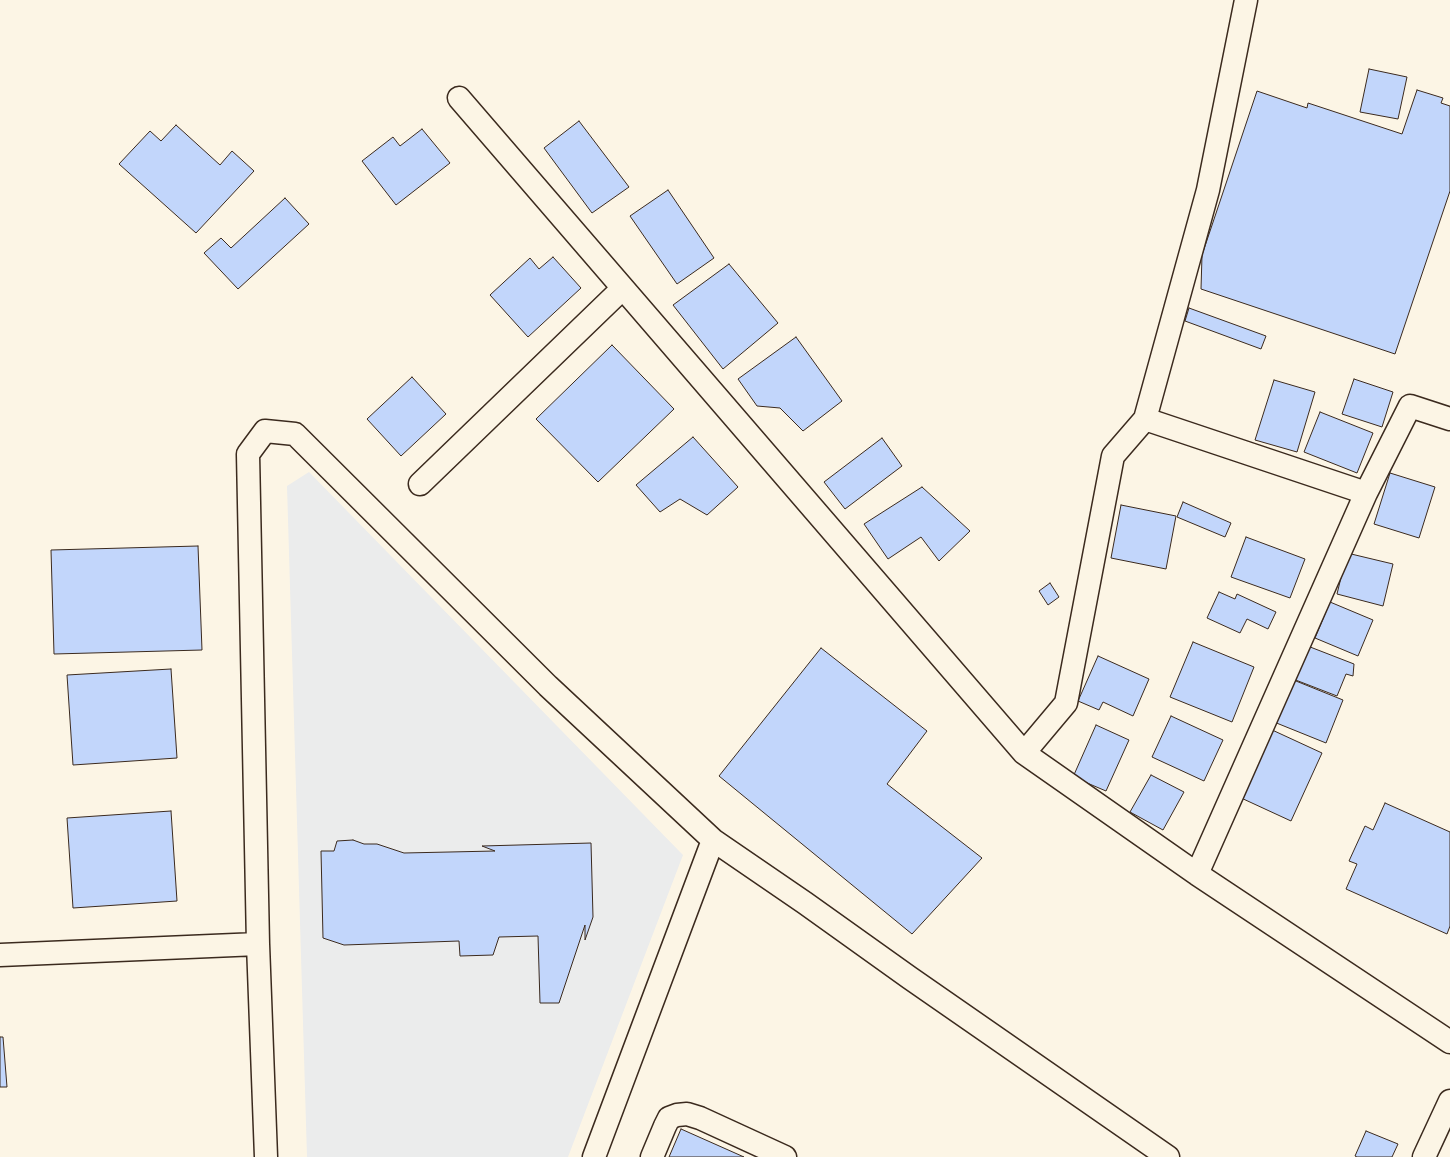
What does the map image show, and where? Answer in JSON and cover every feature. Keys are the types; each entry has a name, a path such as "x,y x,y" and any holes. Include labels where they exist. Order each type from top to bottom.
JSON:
{"street":[{"path":"1024,753 1066,703 1113,456 1145,419 1208,190 1246,0"},
{"path":"459,98 1024,753 1198,874 1450,1042"},
{"path":"420,484 622,288"},
{"path":"1198,874 1366,493 1410,406 1450,419"},
{"path":"1145,419 1366,493"},
{"path":"266,1157 258,944 248,454 265,431 295,434 548,686 712,840 805,903 916,983 1168,1157"},
{"path":"594,1157 712,840"},
{"path":"0,955 258,944"},
{"path":"1424,1157 1450,1101"},
{"path":"652,1157 670,1118 677,1115 687,1114 700,1118 785,1157"}],"shaded area":[{"path":"309,472 683,855 568,1157 307,1157 287,486"}],"building":[{"path":"1369,69 1407,77 1398,119 1360,112"},
{"path":"1417,90 1443,98 1441,103 1450,106 1450,191 1395,354 1201,289 1202,255 1257,91 1307,108 1308,103 1402,134"},
{"path":"579,121 629,187 592,213 544,148"},
{"path":"176,125 220,165 232,151 254,171 196,233 119,164 150,131 161,141"},
{"path":"422,129 450,163 396,205 362,161 393,137 400,146"},
{"path":"668,190 714,258 677,284 630,216"},
{"path":"285,198 309,224 238,289 204,253 221,238 231,248"},
{"path":"553,257 581,288 528,337 490,295 530,258 539,269"},
{"path":"729,264 778,323 723,369 673,305"},
{"path":"1189,308 1266,336 1261,349 1185,321"},
{"path":"796,337 842,401 803,431 780,408 757,406 738,379"},
{"path":"612,345 674,409 598,482 536,419"},
{"path":"412,377 446,414 401,456 367,419"},
{"path":"1354,379 1393,392 1382,427 1342,414"},
{"path":"1274,380 1315,392 1297,452 1255,440"},
{"path":"1320,412 1373,433 1357,473 1304,452"},
{"path":"693,437 738,487 707,515 680,499 660,512 636,485"},
{"path":"882,438 902,466 845,509 824,482"},
{"path":"1390,473 1435,487 1419,538 1374,524"},
{"path":"922,487 970,531 939,561 921,537 888,559 864,524"},
{"path":"1183,502 1231,523 1225,537 1177,517"},
{"path":"1121,505 1176,516 1166,569 1111,558"},
{"path":"1246,537 1305,559 1290,598 1231,577"},
{"path":"198,546 202,650 54,654 51,550"},
{"path":"1347,553 1393,564 1383,606 1337,594"},
{"path":"1050,583 1059,597 1048,605 1039,591"},
{"path":"1219,592 1235,599 1237,594 1276,612 1268,629 1247,619 1240,633 1207,618"},
{"path":"1330,602 1373,620 1358,656 1315,638"},
{"path":"1193,642 1254,667 1232,722 1170,697"},
{"path":"1305,645 1354,664 1353,676 1346,674 1337,696 1293,679"},
{"path":"821,648 927,731 887,784 982,858 912,934 719,776"},
{"path":"1098,656 1149,679 1133,716 1103,702 1099,710 1078,701"},
{"path":"171,669 177,758 73,765 67,675"},
{"path":"1291,679 1343,700 1326,743 1274,722"},
{"path":"1171,716 1223,740 1204,781 1152,757"},
{"path":"1096,725 1129,740 1106,791 1073,777"},
{"path":"1270,729 1322,753 1291,821 1239,797"},
{"path":"1151,775 1184,792 1163,830 1130,812"},
{"path":"1385,803 1450,832 1450,926 1447,934 1346,889 1357,864 1349,861 1365,826 1373,830"},
{"path":"171,811 177,901 73,908 67,818"},
{"path":"353,840 364,844 377,844 404,853 495,851 482,846 591,843 593,917 585,940 585,925 559,1003 540,1003 538,936 499,937 493,955 460,956 459,941 344,945 323,938 321,851 334,851 337,841"},
{"path":"0,1037 3,1037 7,1087 0,1087"},
{"path":"681,1129 744,1157 669,1157"},
{"path":"1366,1131 1398,1144 1392,1157 1355,1156"}]}
